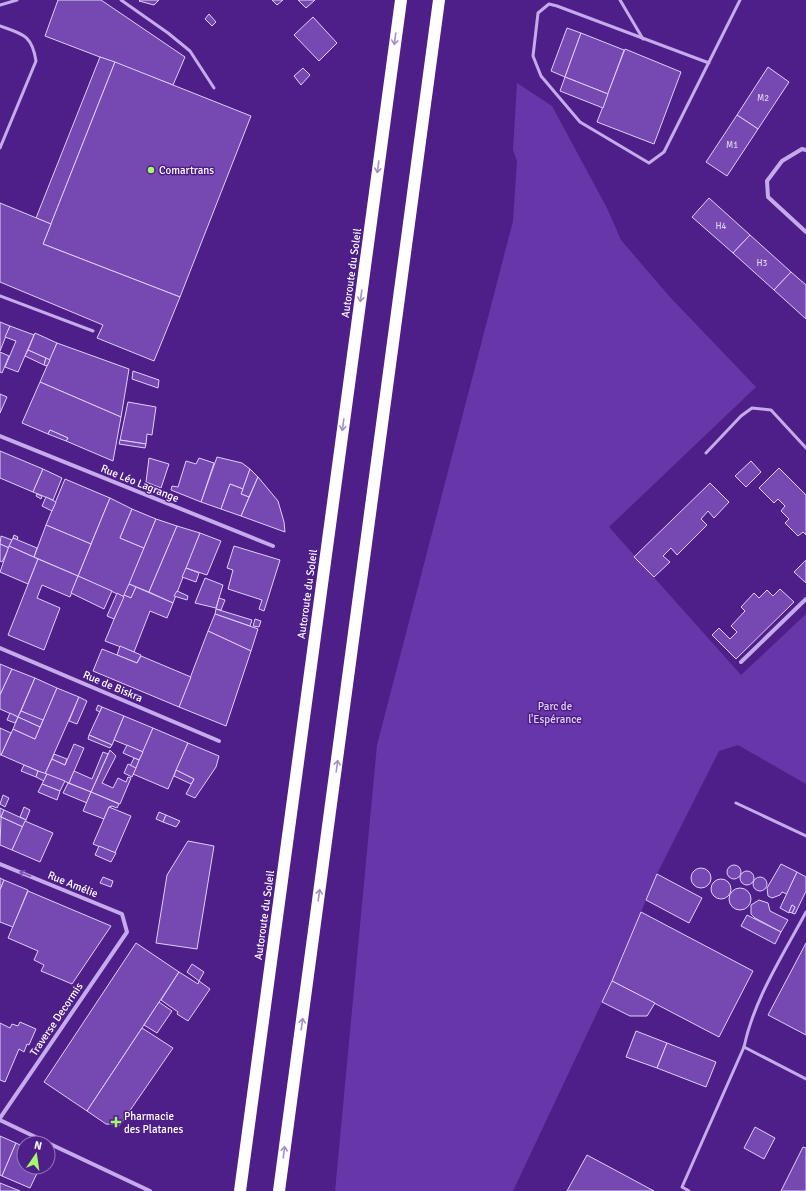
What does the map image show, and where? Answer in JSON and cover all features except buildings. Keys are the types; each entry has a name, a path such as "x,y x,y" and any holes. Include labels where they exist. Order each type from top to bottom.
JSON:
{"highway":[{"name":"Autoroute du Soleil","path":"240,1191 400,0"},
{"path":"279,1191 439,0"}],"street":[{"path":"806,150 802,149 782,161 766,181 768,197 806,232"},
{"name":"Rue Léo Lagrange","path":"0,436 273,546"},
{"path":"741,662 806,599"},
{"name":"Rue de Biskra","path":"0,648 219,741"},
{"name":"Rue Amélie","path":"0,864 122,914 127,932"},
{"name":"Traverse Decormis","path":"0,1119 127,932"},
{"path":"0,1119 32,1135"},
{"path":"56,1147 150,1191"}],"lane":[{"path":"0,5 17,0"},
{"path":"121,0 168,33 190,51 214,88"},
{"path":"620,0 643,39"},
{"path":"709,63 549,4 538,13 533,56 541,76 580,122 649,163 664,152 709,63 740,0"},
{"path":"0,26 20,33 33,46 36,61 0,148"},
{"path":"0,296 93,331"},
{"path":"706,453 741,416 752,408 772,410 806,448"},
{"path":"736,803 806,836"},
{"path":"688,1191 682,1187 744,1047 751,1021 776,968 806,912"},
{"path":"744,1047 806,1079"}],"green space":[{"name":"Parc de l'Espérance","path":"517,83 552,106 607,208 621,240 669,296 756,387 609,527 741,675 806,614 806,784 738,745 719,751 657,874 612,981 513,1191 335,1191 377,745 513,221 517,161 513,150"}],"place":[{"name":"Comartrans","path":"151,170"},
{"name":"Pharmacie des Platanes","path":"116,1122"}]}
